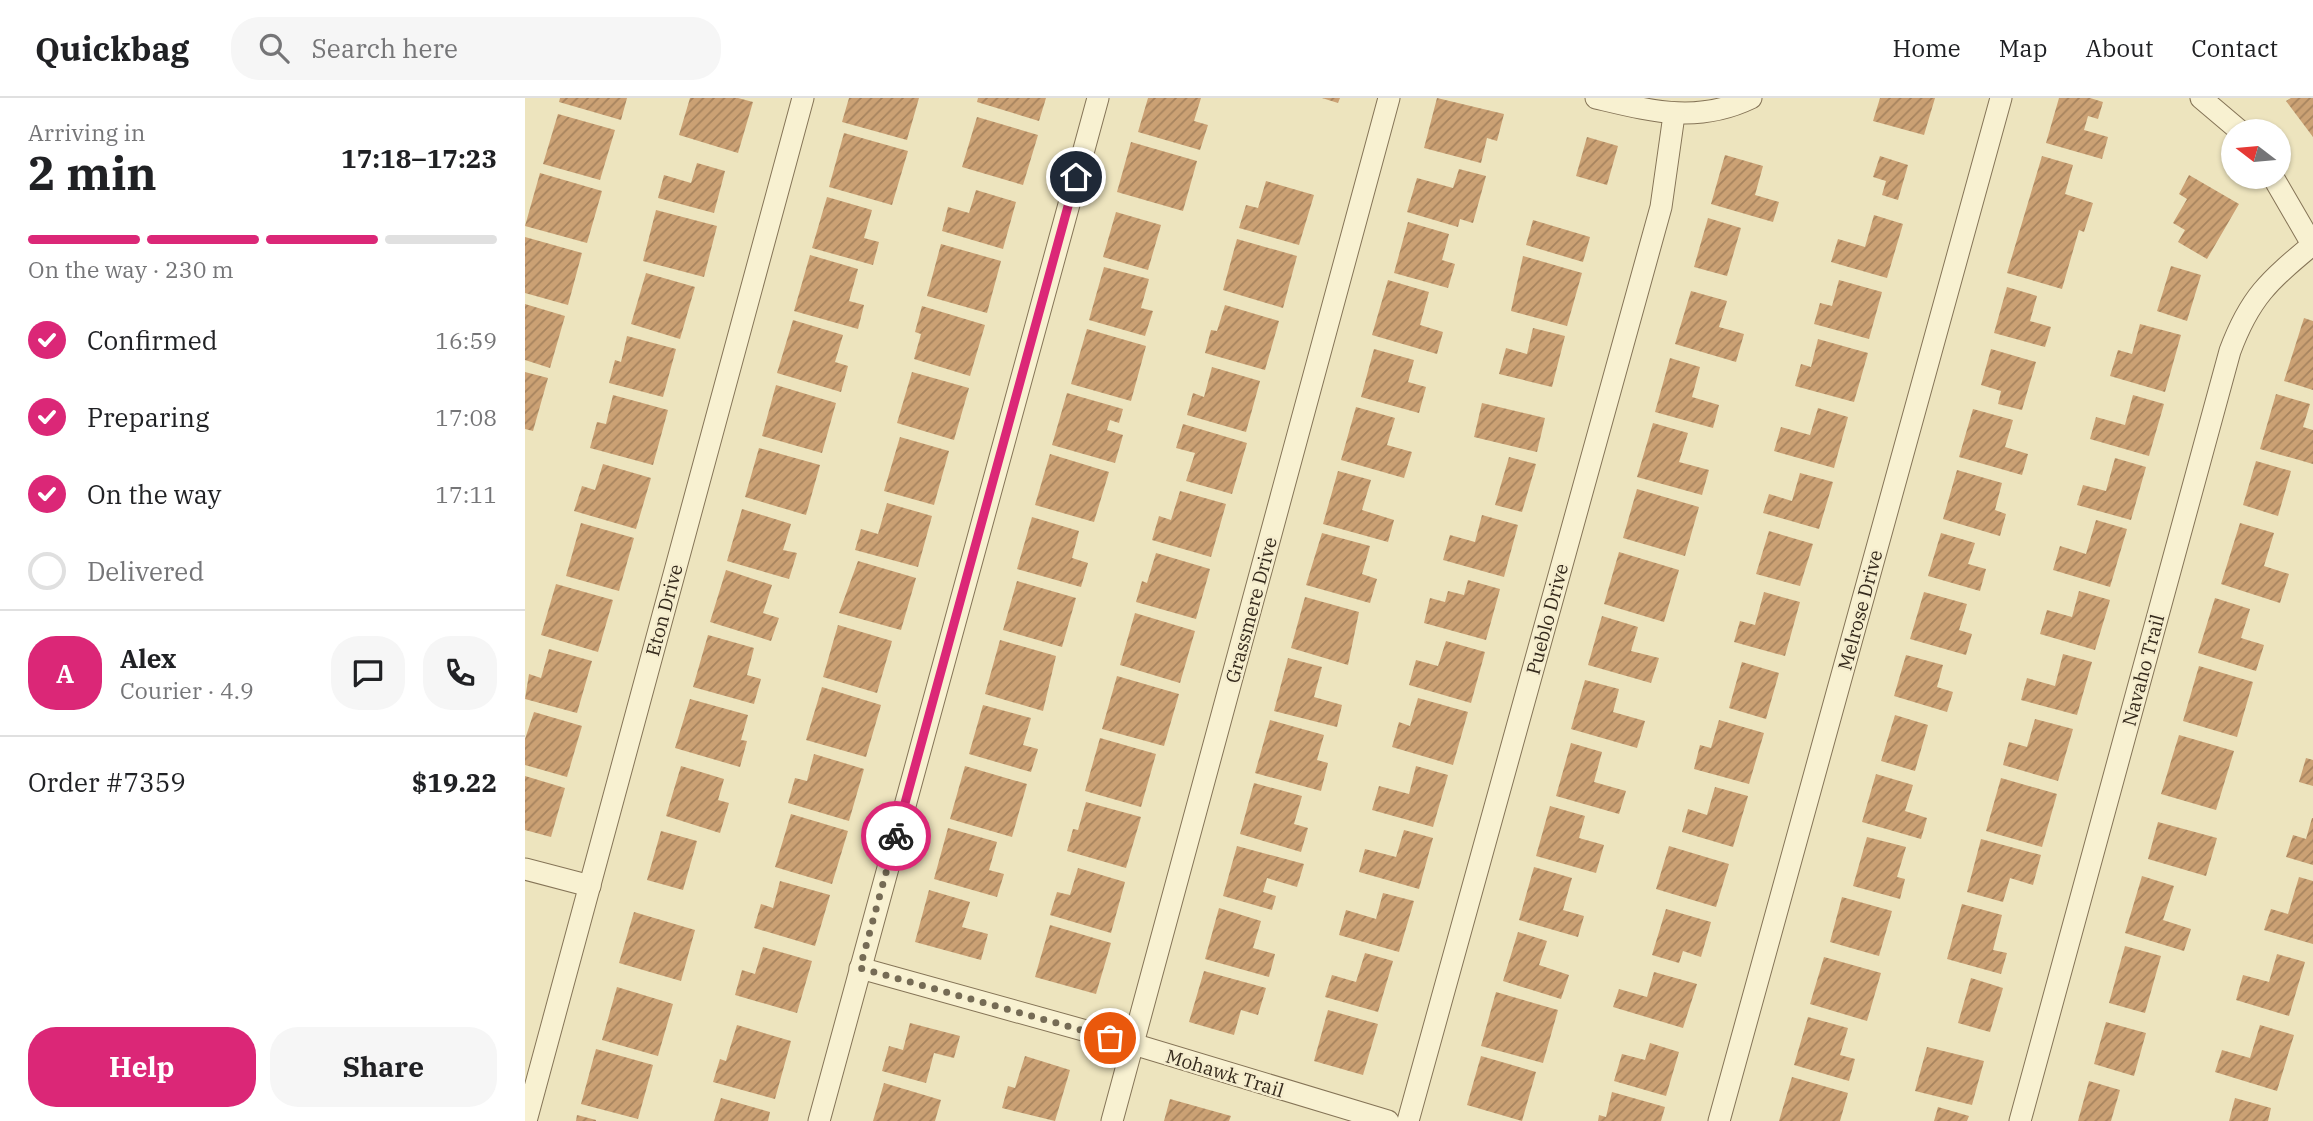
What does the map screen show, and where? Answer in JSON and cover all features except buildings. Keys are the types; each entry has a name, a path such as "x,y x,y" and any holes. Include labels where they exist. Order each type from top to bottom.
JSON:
{"street":[{"name":"Eton Drive","path":"526,1121 803,98"},
{"path":"819,1121 1098,98"},
{"name":"Grassmere Drive","path":"1112,1121 1389,98"},
{"path":"1596,98 1674,115 1705,113 1751,98"},
{"name":"Melrose Drive","path":"1719,1121 2001,98"},
{"path":"2201,98 2226,119"},
{"name":"Pueblo Drive","path":"1408,1121 1661,207 1674,115"},
{"path":"2280,189 2312,245"},
{"name":"Navaho Trail","path":"2020,1121 2230,351 2243,317 2265,284 2312,245"},
{"path":"525,869 590,886"},
{"name":"Mohawk Trail","path":"860,968 1133,1044 1388,1121"}],"way so far":[{"path":"896,836 860,968 1110,1038"}],"route":[{"path":"896,836 1076,177"}]}
